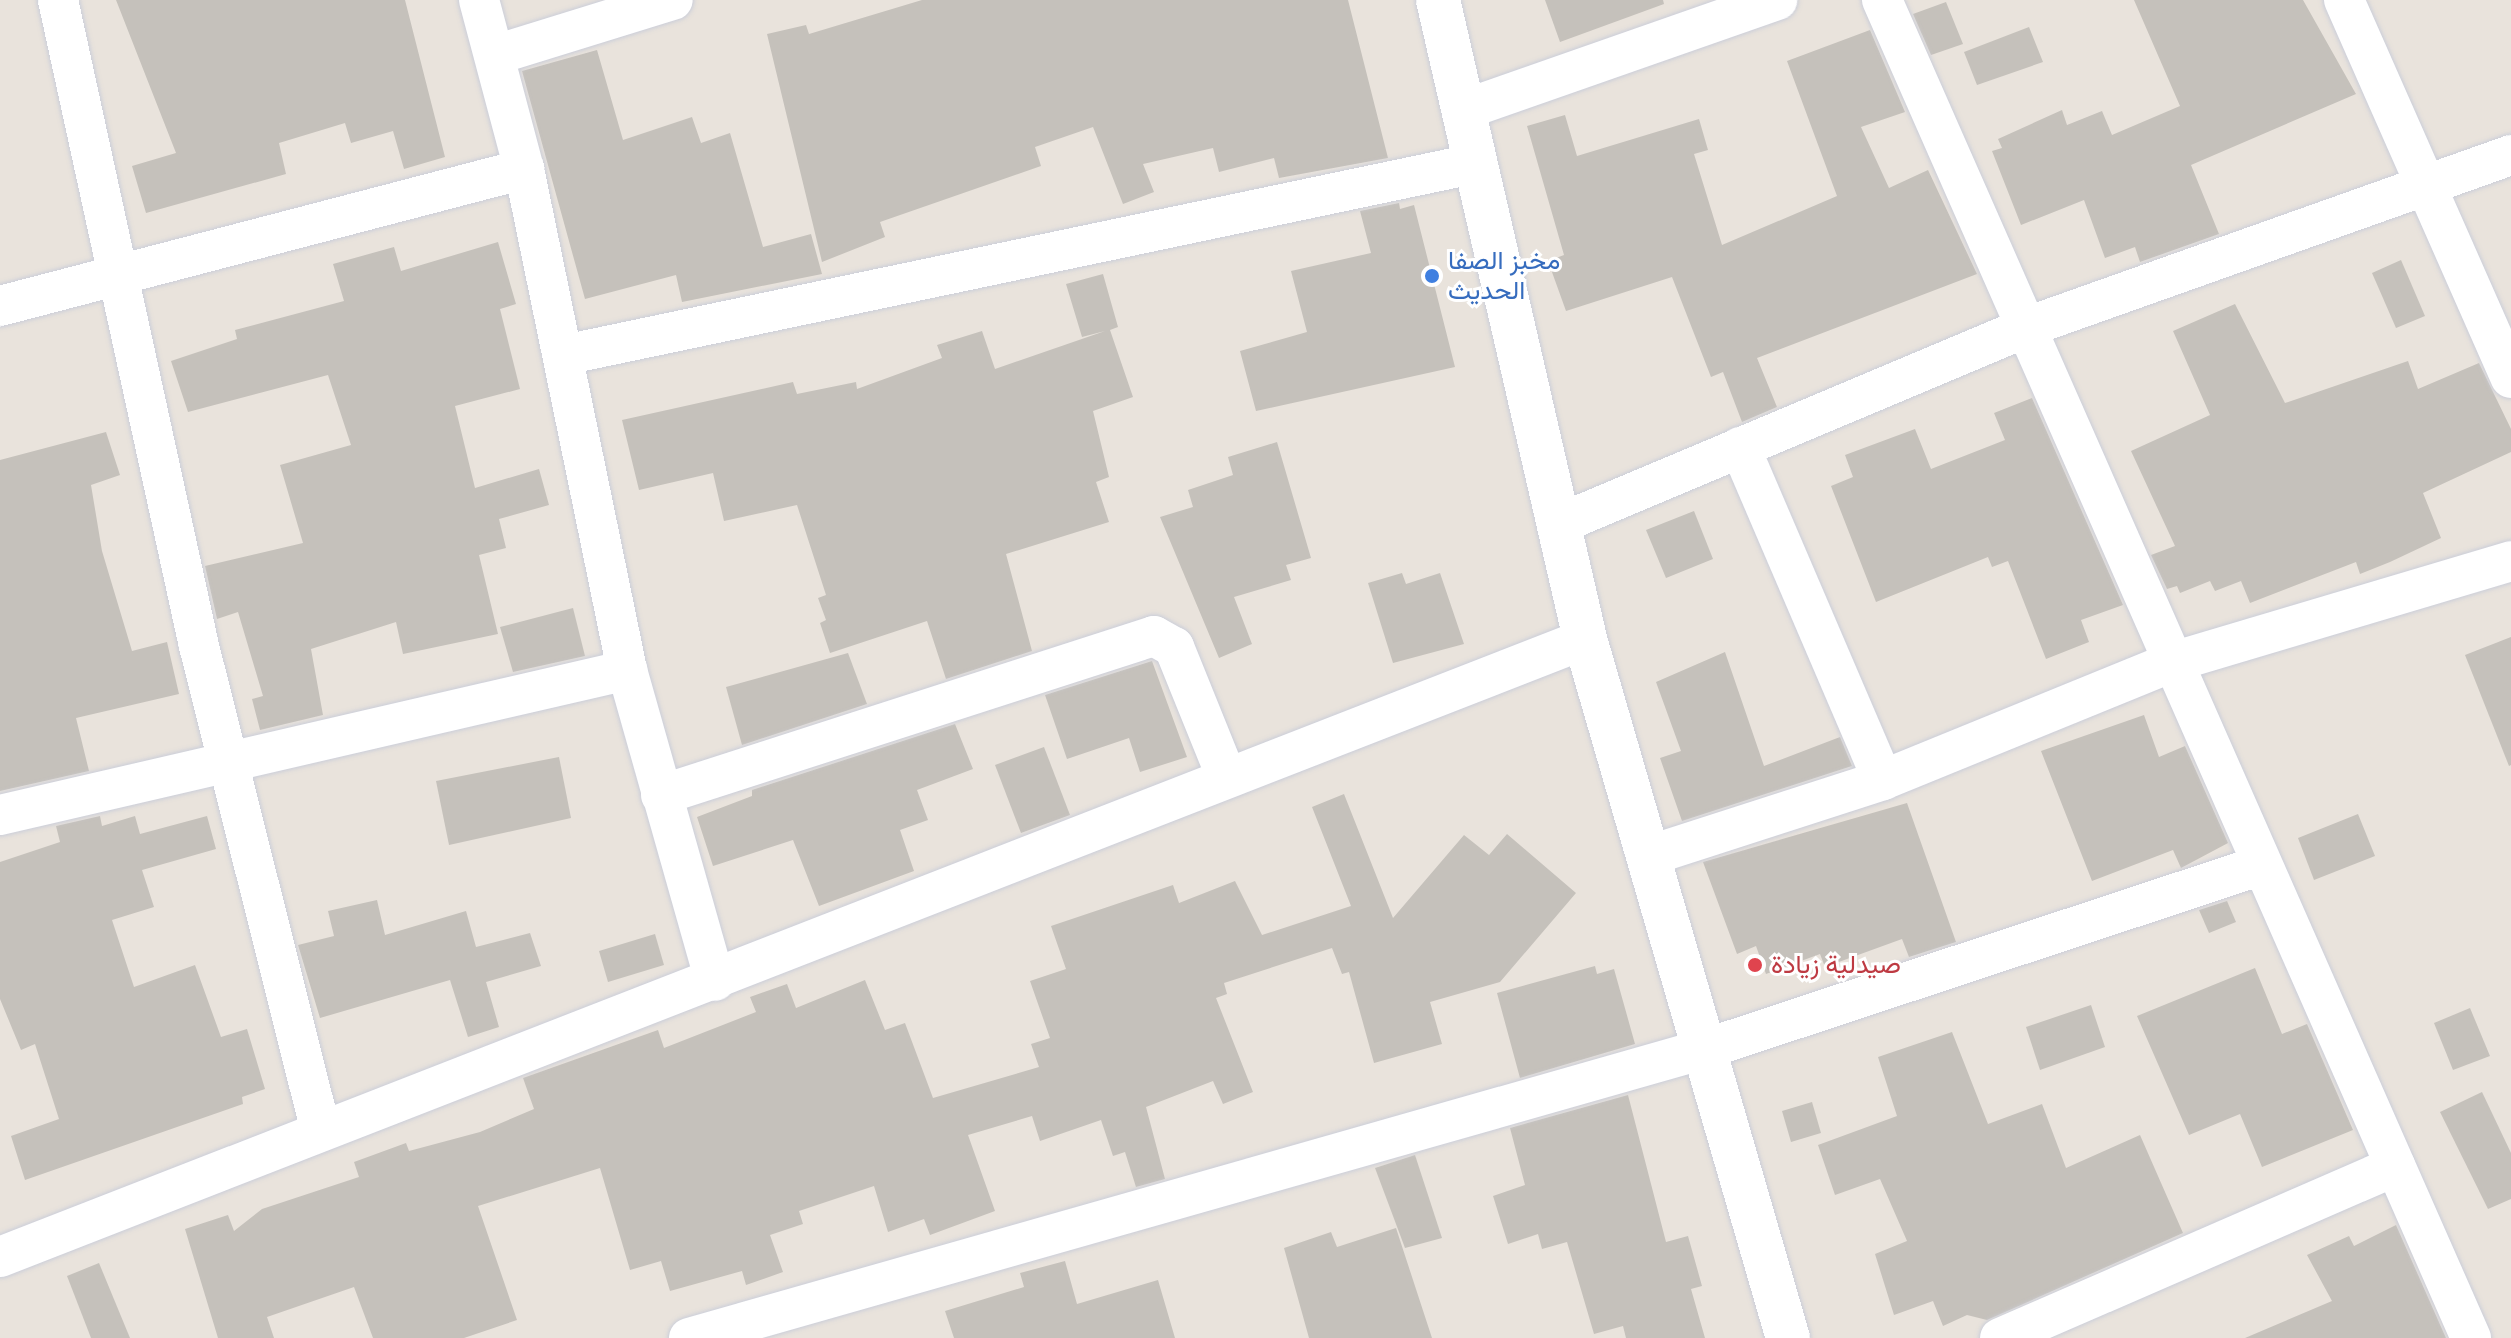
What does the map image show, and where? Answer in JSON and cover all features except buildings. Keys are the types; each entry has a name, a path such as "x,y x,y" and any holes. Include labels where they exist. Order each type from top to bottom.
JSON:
{"street":[{"path":"58,0 228,760 321,1130"},
{"path":"479,0 524,169 627,670 715,981"},
{"path":"495,55 673,0"},
{"path":"1438,0 1473,164 1585,639 1708,1048 1788,1338"},
{"path":"1463,110 1777,0"},
{"path":"1882,0 2027,327 2169,663 2471,1338"},
{"path":"2344,0 2423,191 2511,378"},
{"path":"1559,524 2027,327 2423,191 2511,155"},
{"path":"564,355 1473,164"},
{"path":"0,306 524,169"},
{"path":"1740,447 1883,780"},
{"path":"1648,856 1883,780 2169,663 2511,561"},
{"path":"661,795 1154,636 1174,647 1226,776"},
{"path":"0,1257 321,1130 715,981 1226,776 1585,639"},
{"path":"0,815 627,670"},
{"path":"689,1338 1708,1048 2259,866"},
{"path":"2000,1338 2395,1166"}],"place":[{"name":"مخبز الصفا الحديث","path":"1432,276"},
{"name":"صيدلية زيادة","path":"1755,965"}]}
